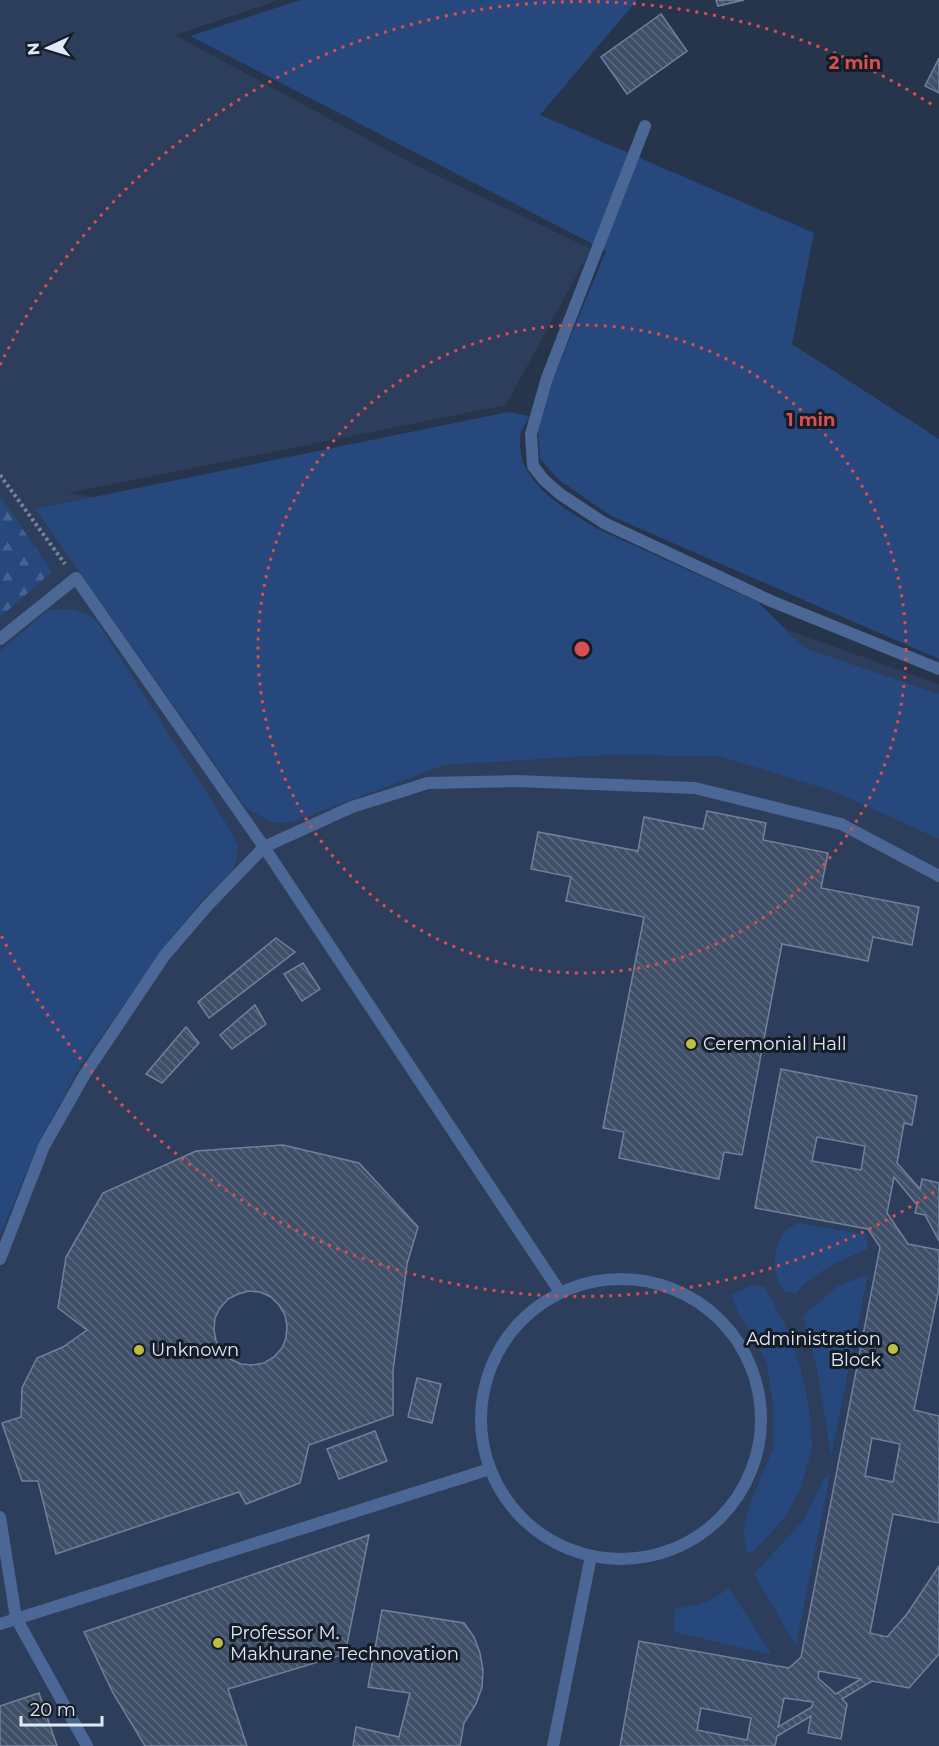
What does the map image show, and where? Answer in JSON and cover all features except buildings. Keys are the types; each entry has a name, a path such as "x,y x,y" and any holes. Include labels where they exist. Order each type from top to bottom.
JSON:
{"lane":[{"path":"645,126 547,378 531,434 533,466 560,494 604,523 771,601 939,669"},
{"path":"0,639 76,578 264,847 560,1292"},
{"path":"0,1259 44,1146 85,1074 165,955 208,905 264,847 352,807 428,783 516,781 695,788 841,824 939,876"},
{"path":"605,1279 651,1282 673,1288 712,1312 742,1348 752,1369 758,1391 759,1438 754,1461 740,1492 719,1519 691,1540 659,1554 637,1559 614,1559 569,1550 530,1526 513,1509 490,1469 483,1446 482,1412 487,1377 508,1336 540,1304 560,1292 605,1279"},
{"path":"0,1624 490,1469"},
{"path":"0,1517 16,1618 87,1746"},
{"path":"553,1746 591,1556"}],"path":[{"path":"0,475 76,578"}],"shaded area":[{"path":"0,0 280,0 175,35 413,164 591,249 506,405 68,493 653,582 939,684 939,1746 0,1746"}],"green space":[{"path":"300,0 637,0 540,115 814,233 792,344 939,439 939,659 611,516 559,480 540,459 538,431 553,379 606,251 190,36"},
{"path":"508,412 529,416 520,437 521,453 526,467 544,492 570,512 596,528 758,602 804,648 939,694 939,839 833,791 719,756 606,755 444,765 292,822 274,823 247,809 35,509"},
{"path":"0,496 52,572 0,617"},
{"path":"71,609 96,620 231,831 238,846 232,871 201,901 161,951 79,1068 38,1144 0,1235 0,651 48,610"},
{"path":"798,1223 867,1235 868,1249 820,1272 796,1293 786,1292 778,1279 775,1256 783,1234"},
{"path":"868,1275 831,1456 817,1368 803,1316 839,1285"},
{"path":"752,1285 765,1287 790,1335 809,1407 812,1448 800,1490 786,1516 754,1551 748,1554 743,1533 749,1506 774,1446 774,1412 767,1364 731,1295"},
{"path":"830,1474 796,1646 754,1574 803,1521 824,1478"},
{"path":"729,1588 772,1655 674,1632 675,1608 704,1602"}],"place":[{"name":"Ceremonial Hall","path":"691,1044"},
{"name":"Administration Block","path":"893,1349"},
{"name":"Unknown","path":"139,1350"},
{"name":"Professor M. Makhurane Technovation","path":"218,1643"}]}
